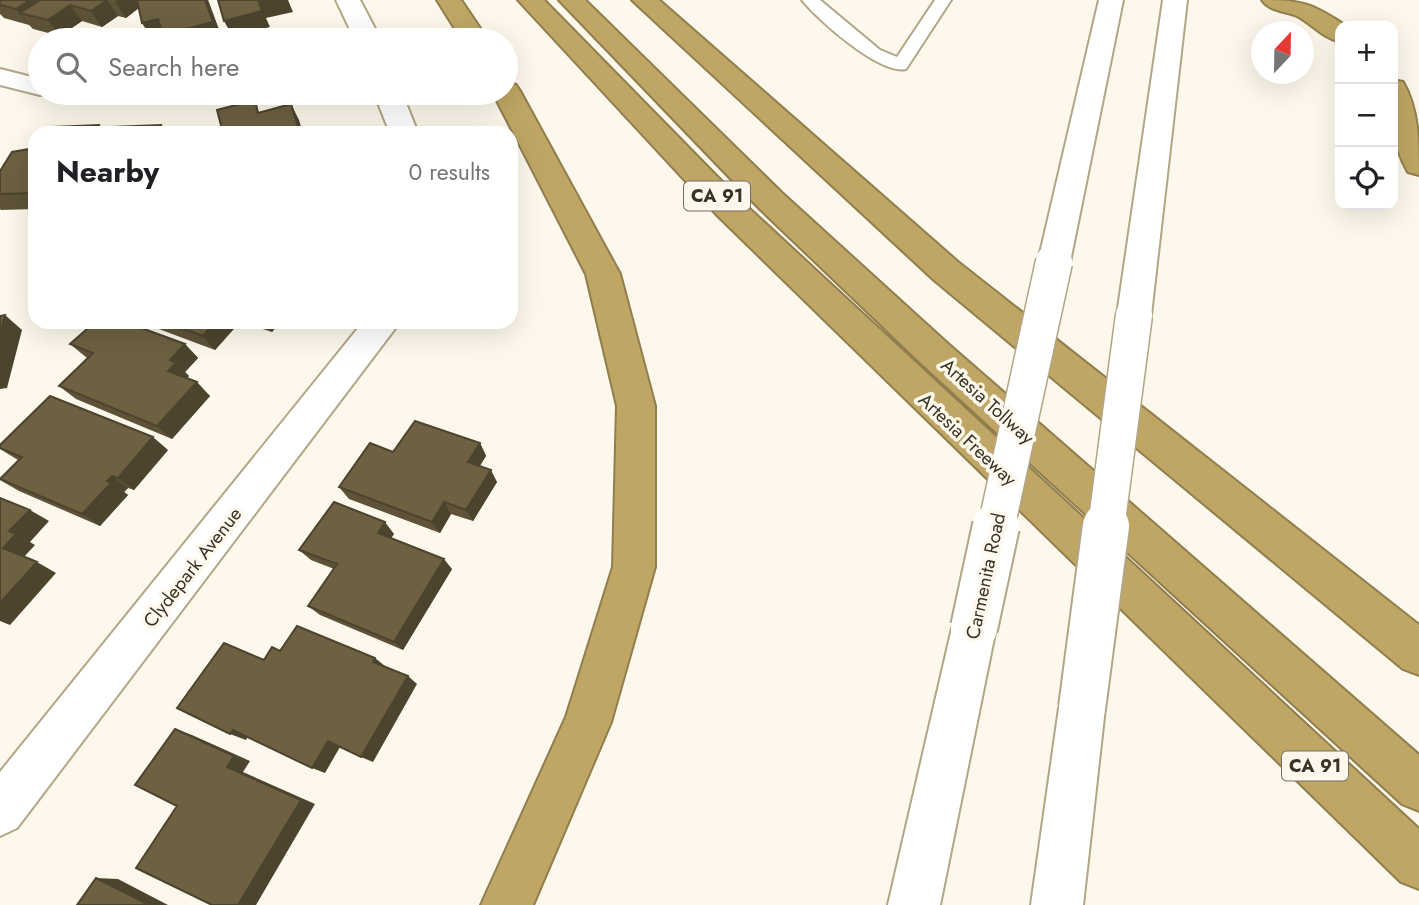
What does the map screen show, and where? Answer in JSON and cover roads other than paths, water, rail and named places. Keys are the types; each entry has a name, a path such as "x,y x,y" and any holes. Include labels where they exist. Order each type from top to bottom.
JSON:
{"highway":[{"path":"449,0 467,28"},
{"name":"Artesia Freeway","path":"530,0 728,207 1419,864"},
{"name":"Artesia Tollway","path":"571,0 781,211 996,408 1419,787"},
{"path":"645,0 946,271 1419,653"},
{"path":"1274,0 1306,11 1335,31"},
{"path":"1398,103 1419,165"},
{"path":"507,905 588,722 634,567 636,406 603,274 513,105"}],"main road":[{"path":"348,0 362,28"},
{"name":"Carmenita Road","path":"914,905 1111,0"},
{"path":"1057,905 1175,0"},
{"path":"0,76 28,84"},
{"path":"393,105 401,126"},
{"name":"Clydepark Avenue","path":"0,811 378,329"}],"lane":[{"path":"810,0 874,54 900,65 943,0"}]}
